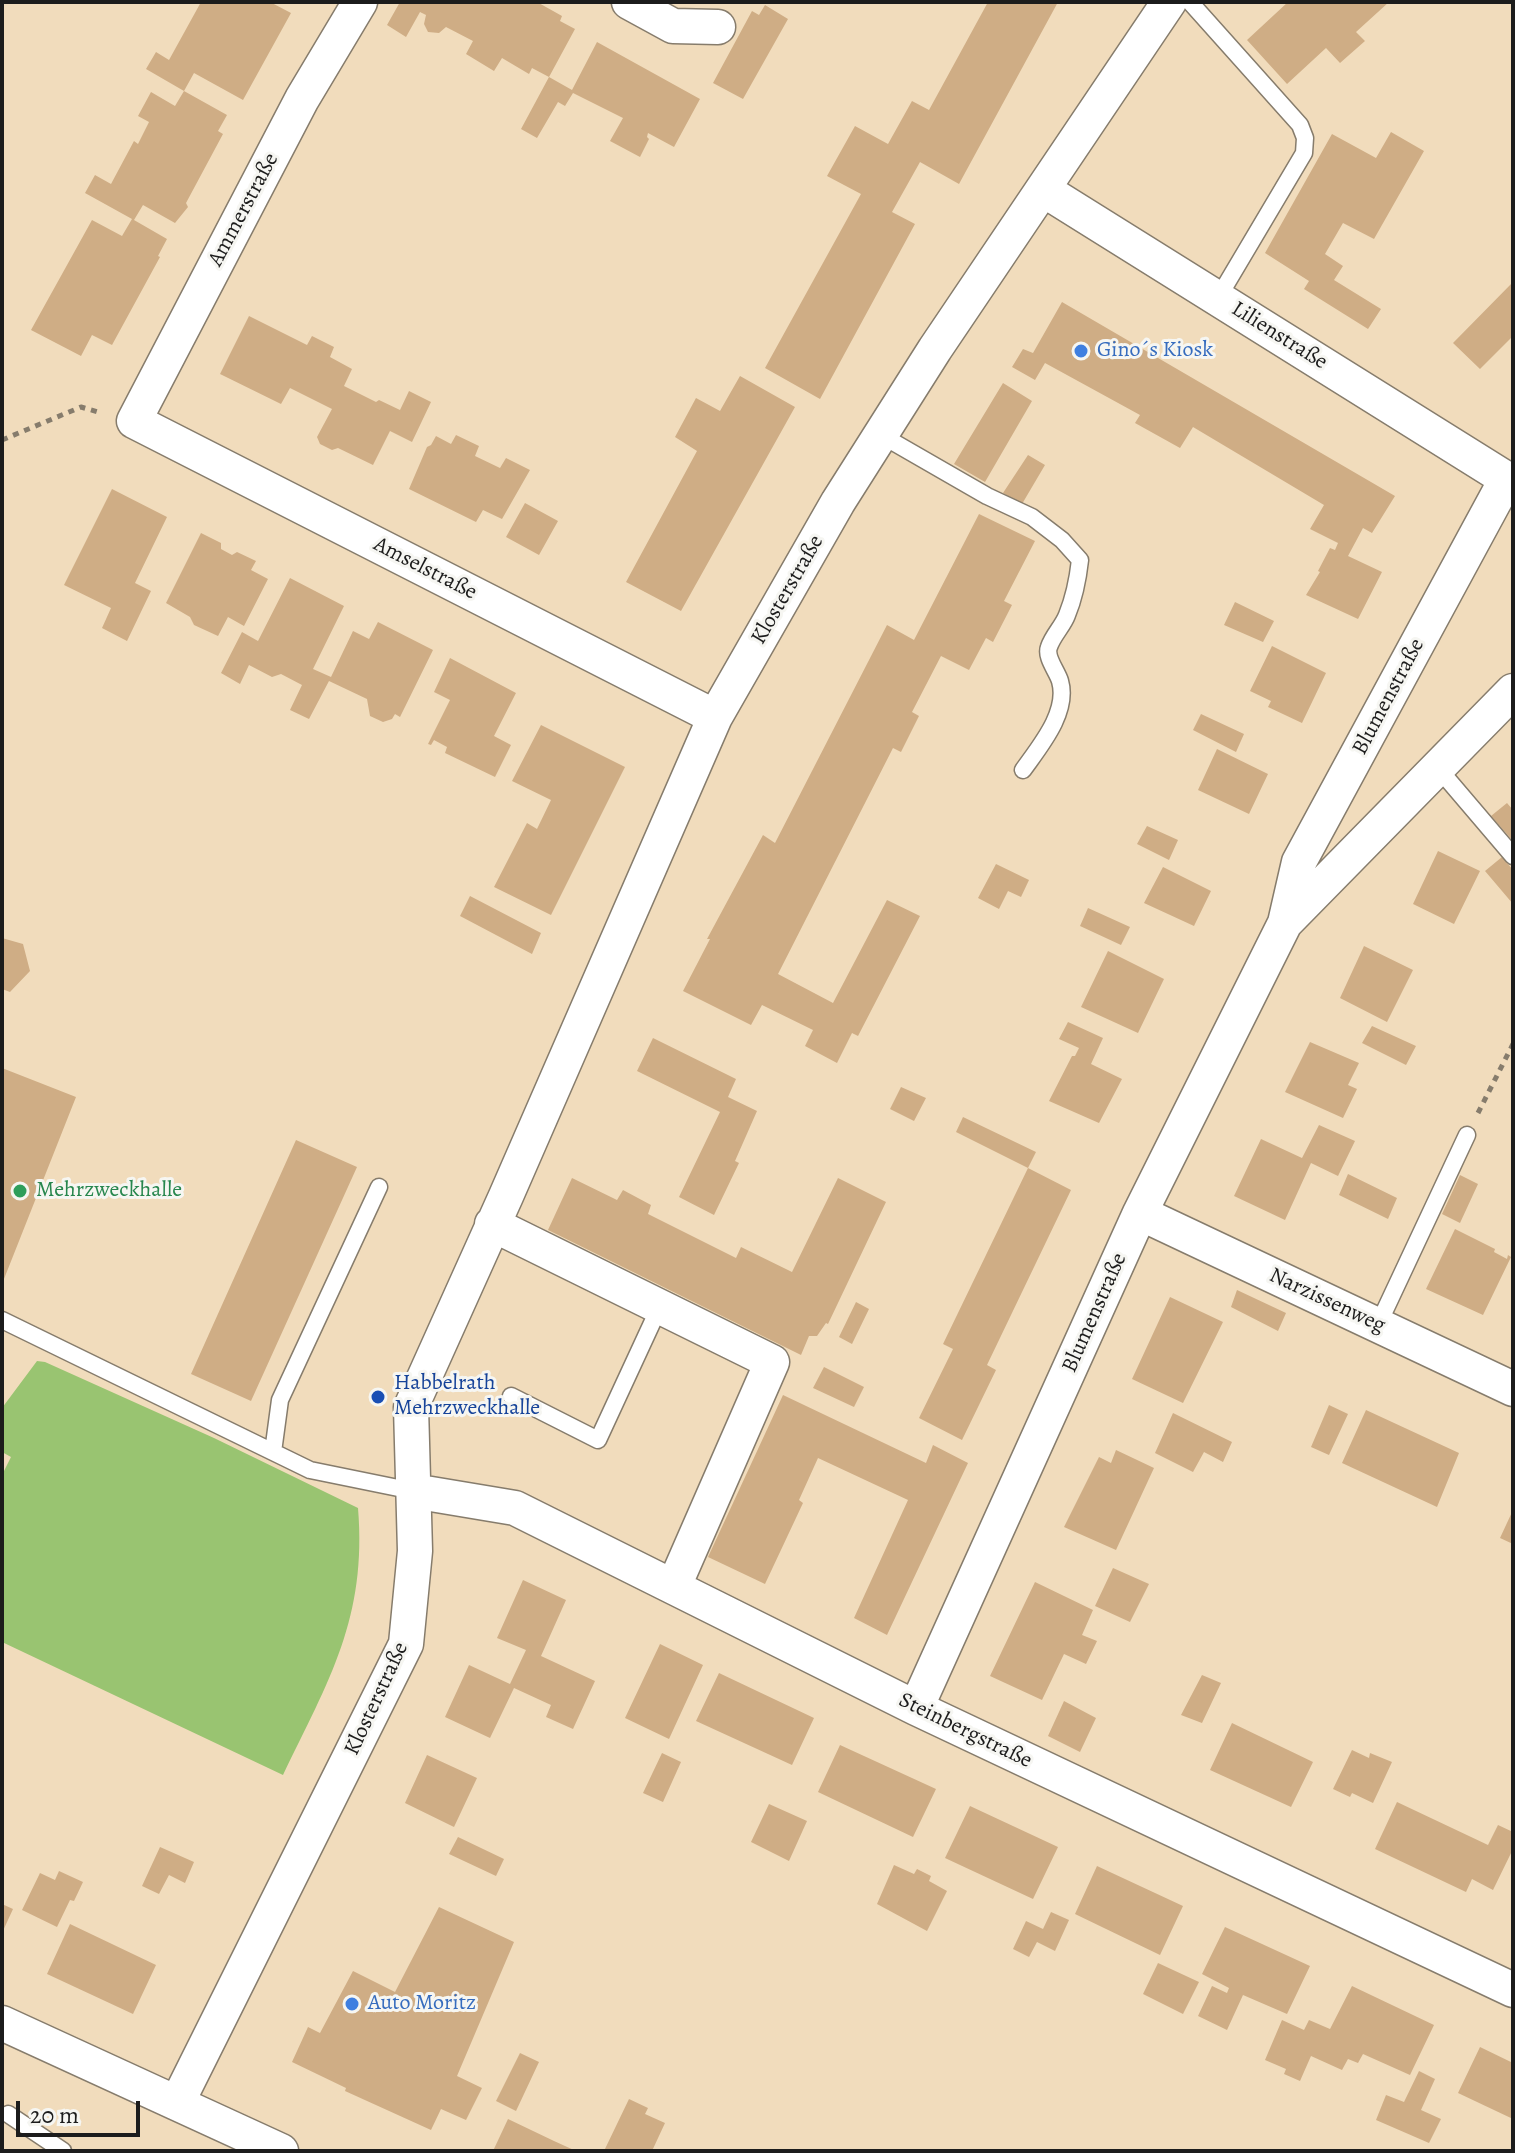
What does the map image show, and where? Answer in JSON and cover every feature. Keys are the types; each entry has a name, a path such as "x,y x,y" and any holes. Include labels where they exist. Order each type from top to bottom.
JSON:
{"street":[{"name":"Ammerstraße","path":"134,421 302,99 360,2"},
{"path":"629,2 673,26 718,27"},
{"name":"Klosterstraße","path":"177,2103 406,1644 415,1551 411,1407 715,717 838,502 935,349 1169,2"},
{"name":"Lilienstraße","path":"1044,190 1218,298 1506,469"},
{"name":"Amselstraße","path":"134,421 715,717"},
{"name":"Blumenstraße","path":"916,1708 1140,1213 1285,923 1299,862 1506,469"},
{"name":"Blumenstraße","path":"1285,923 1513,691"},
{"name":"Narzissenweg","path":"1140,1213 1513,1389"},
{"path":"492,1224 772,1362 674,1586"},
{"name":"Steinbergstraße","path":"413,1491 515,1508 916,1708 1513,1990"},
{"path":"2,2023 281,2151"}],"lane":[{"path":"1190,2 1300,125 1305,138 1304,153 1218,298"},
{"path":"881,435 987,496 1032,517 1062,540 1080,560 1079,576 1067,615 1048,648 1048,655 1061,683 1060,702 1053,724 1023,770"},
{"path":"1438,768 1513,856"},
{"path":"1378,1325 1467,1135"},
{"path":"273,1452 280,1400 379,1187"},
{"path":"511,1396 598,1440 659,1308"},
{"path":"2,1320 310,1470 413,1491"},
{"path":"8,2114 63,2151"}],"path":[{"path":"2,440 81,407 134,421"},
{"path":"1467,1135 1513,1044"}],"green space":[{"path":"37,1361 214,1438 358,1508 357,1583 350,1616 329,1678 283,1775 2,1642 2,1475 11,1457 2,1452 2,1408"}],"building":[{"path":"201,2 270,2 291,13 243,100 194,73 184,91 146,69 156,52 169,60"},
{"path":"400,2 537,2 562,16 560,21 575,29 549,77 532,68 529,74 502,58 494,71 466,54 473,41 446,27 439,33 428,32 424,24 426,15 420,12 406,37 387,25"},
{"path":"988,2 1058,2 959,184 920,162 892,212 915,224 820,399 765,368 861,194 827,176 855,126 888,144 912,101 929,110"},
{"path":"1288,2 1389,2 1356,32 1365,41 1340,63 1326,48 1287,84 1247,40"},
{"path":"765,5 788,19 743,99 713,83 752,11 759,15"},
{"path":"597,42 700,99 674,147 648,133 649,139 640,157 610,141 623,118 573,93 565,106 558,102 537,138 521,129 549,77 572,90"},
{"path":"184,91 227,115 218,131 223,134 186,203 188,207 175,223 143,205 134,220 167,239 160,257 112,345 92,335 81,356 31,330 92,220 122,236 132,219 85,193 95,175 111,184 134,141 138,144 149,122 138,116 151,92 175,106"},
{"path":"1391,132 1424,151 1374,239 1343,223 1325,254 1343,266 1334,280 1381,309 1368,329 1304,289 1309,281 1265,253 1332,134 1376,158"},
{"path":"1513,282 1513,336 1480,369 1453,343"},
{"path":"1062,302 1395,496 1372,533 1363,528 1348,556 1382,572 1358,619 1306,595 1330,548 1335,550 1338,543 1310,529 1324,505 1193,427 1180,448 1135,423 1140,415 1045,363 1035,380 1012,367 1023,349 1033,353"},
{"path":"249,316 307,345 312,336 334,347 330,357 352,369 344,386 376,402 379,400 400,410 409,391 431,402 412,442 390,431 373,465 338,448 332,450 320,444 317,437 332,409 290,388 281,404 220,374"},
{"path":"740,376 795,407 681,611 626,582 697,451 675,437 696,398 720,411"},
{"path":"1003,383 1032,401 985,482 954,464"},
{"path":"456,435 479,446 475,456 500,468 506,458 530,470 502,519 483,510 476,522 409,489 427,447 436,436 451,444"},
{"path":"1028,455 1045,465 1022,504 1003,493"},
{"path":"112,489 167,517 135,583 151,591 127,641 102,628 111,608 64,585"},
{"path":"525,503 558,521 539,555 506,537"},
{"path":"979,514 1035,541 1004,601 1012,605 993,642 986,638 969,670 941,656 912,712 919,716 901,752 893,748 778,974 833,1003 887,900 920,916 858,1036 852,1033 837,1063 805,1046 813,1030 762,1005 751,1025 683,991 763,835 775,843 887,625 914,640"},
{"path":"201,533 221,543 221,549 232,555 237,552 256,561 251,570 268,579 244,626 228,617 218,636 194,625 190,617 166,603"},
{"path":"290,578 344,606 313,669 331,677 353,631 369,639 378,622 433,650 400,717 395,714 392,719 383,722 370,716 367,699 329,681 309,719 290,710 302,685 281,674 272,677 249,665 240,684 221,673 242,632 258,641"},
{"path":"1235,602 1274,621 1263,642 1224,625"},
{"path":"1272,646 1326,673 1302,723 1268,707 1271,701 1250,691"},
{"path":"450,658 516,693 494,736 511,745 495,777 445,753 447,747 434,740 431,745 428,744 450,700 434,692"},
{"path":"1201,714 1244,734 1236,752 1193,730"},
{"path":"541,725 625,767 551,915 494,887 527,823 537,829 551,800 512,781"},
{"path":"1217,749 1268,774 1249,814 1198,790"},
{"path":"1507,803 1513,810 1513,841 1491,816"},
{"path":"1147,826 1178,840 1169,860 1137,844"},
{"path":"1438,851 1480,871 1454,924 1413,904"},
{"path":"1502,857 1513,870 1513,904 1485,871"},
{"path":"996,864 1029,880 1021,897 1008,891 999,909 978,898"},
{"path":"1163,867 1211,891 1194,926 1144,903"},
{"path":"470,896 541,933 532,954 460,916"},
{"path":"1088,908 1130,927 1121,945 1080,926"},
{"path":"2,938 23,944 30,971 10,992 2,989"},
{"path":"1364,946 1413,970 1387,1022 1340,998"},
{"path":"1108,951 1164,979 1138,1033 1081,1007"},
{"path":"1068,1022 1103,1038 1091,1064 1122,1079 1099,1123 1049,1101 1079,1048 1059,1039"},
{"path":"1372,1026 1416,1046 1406,1065 1362,1043"},
{"path":"653,1038 736,1079 728,1097 757,1111 735,1161 739,1163 714,1215 679,1197 720,1112 637,1071"},
{"path":"1310,1042 1359,1063 1348,1085 1357,1089 1343,1118 1285,1092"},
{"name":"Mehrzweckhalle","path":"2,1068 76,1097 2,1284"},
{"path":"901,1087 926,1098 914,1121 890,1109"},
{"path":"963,1117 1036,1152 1028,1168 956,1132"},
{"path":"1319,1125 1355,1141 1338,1176 1311,1163 1285,1220 1234,1196 1261,1139 1302,1158"},
{"path":"296,1140 357,1167 251,1401 191,1374"},
{"path":"1028,1168 1071,1190 987,1365 996,1370 962,1440 919,1418 953,1349 943,1344"},
{"path":"1348,1174 1397,1198 1388,1219 1339,1195"},
{"path":"1460,1175 1478,1184 1460,1223 1442,1214"},
{"path":"572,1178 617,1200 623,1190 651,1205 648,1214 736,1258 741,1247 792,1272 838,1178 886,1202 828,1324 817,1336 809,1336 801,1355 548,1230"},
{"path":"1455,1229 1495,1249 1494,1252 1507,1259 1508,1255 1511,1257 1483,1315 1426,1289"},
{"path":"1237,1290 1286,1313 1278,1331 1231,1307"},
{"path":"1170,1297 1223,1322 1183,1403 1132,1379"},
{"path":"856,1302 869,1309 852,1344 839,1337"},
{"path":"824,1367 864,1387 854,1407 813,1388"},
{"path":"783,1395 926,1463 933,1445 968,1463 887,1635 854,1618 908,1500 818,1458 799,1500 803,1503 765,1584 708,1557"},
{"path":"1329,1405 1348,1414 1329,1455 1311,1447"},
{"path":"1366,1410 1459,1453 1437,1507 1342,1463"},
{"path":"1173,1413 1232,1442 1223,1462 1204,1452 1193,1472 1155,1453"},
{"path":"1116,1450 1154,1468 1116,1550 1064,1527 1099,1457 1111,1463"},
{"path":"1513,1510 1513,1544 1500,1538"},
{"path":"1113,1568 1149,1584 1130,1622 1095,1606"},
{"path":"523,1580 566,1600 541,1656 595,1681 573,1729 546,1717 551,1705 514,1688 490,1738 445,1717 469,1665 510,1684 526,1650 497,1638"},
{"path":"1035,1582 1093,1610 1082,1635 1097,1641 1086,1664 1064,1654 1042,1700 990,1676"},
{"path":"660,1644 703,1665 669,1739 625,1718"},
{"path":"719,1673 814,1718 792,1765 696,1721"},
{"path":"1202,1675 1221,1683 1202,1723 1181,1715"},
{"path":"1064,1701 1096,1718 1080,1752 1048,1736"},
{"path":"1232,1723 1313,1762 1291,1807 1210,1770"},
{"path":"840,1745 936,1789 913,1837 818,1792"},
{"path":"1352,1750 1369,1758 1370,1753 1392,1762 1373,1803 1352,1793 1350,1797 1333,1789"},
{"path":"662,1753 681,1762 663,1802 643,1793"},
{"path":"427,1755 477,1778 454,1827 405,1803"},
{"path":"1397,1802 1488,1845 1498,1825 1513,1832 1513,1849 1493,1890 1472,1879 1466,1892 1375,1849"},
{"path":"769,1804 807,1821 789,1861 751,1842"},
{"path":"970,1806 1058,1847 1033,1899 945,1858"},
{"path":"458,1837 504,1859 496,1876 449,1854"},
{"path":"160,1847 194,1862 185,1883 169,1875 159,1894 142,1886"},
{"path":"894,1865 914,1874 917,1869 931,1876 929,1881 947,1891 927,1931 877,1904"},
{"path":"1097,1866 1183,1906 1160,1955 1075,1914"},
{"path":"59,1871 83,1882 57,1927 22,1910 40,1873 55,1880"},
{"path":"2,1904 13,1909 2,1933"},
{"path":"439,1907 514,1942 457,2076 482,2088 466,2120 441,2109 431,2130 345,2091 346,2088 292,2062 308,2027 320,2033 353,1971 395,1992"},
{"path":"1051,1912 1069,1920 1055,1951 1037,1942 1029,1957 1013,1949 1026,1921 1043,1929"},
{"path":"70,1924 156,1965 133,2014 47,1974"},
{"path":"1225,1927 1310,1966 1287,2014 1243,1995 1227,2030 1198,2016 1212,1986 1227,1993 1229,1988 1202,1974"},
{"path":"1158,1963 1199,1982 1183,2014 1143,1994"},
{"path":"1352,1986 1434,2025 1410,2075 1363,2054 1358,2063 1348,2059 1342,2070 1311,2056 1300,2081 1284,2074 1286,2069 1265,2060 1282,2020 1304,2030 1309,2020 1330,2029"},
{"path":"1480,2047 1513,2063 1513,2119 1458,2093"},
{"path":"520,2053 539,2062 516,2111 496,2101"},
{"path":"1419,2071 1435,2079 1421,2110 1441,2119 1429,2143 1376,2120 1386,2095 1404,2102"},
{"path":"629,2099 648,2108 645,2114 665,2123 652,2151 604,2151"},
{"path":"508,2119 554,2141 576,2151 493,2151"}],"place":[{"name":"Gino´s Kiosk","path":"1081,351"},
{"name":"Mehrzweckhalle","path":"20,1191"},
{"name":"Habbelrath Mehrzweckhalle","path":"378,1397"},
{"name":"Auto Moritz","path":"352,2004"}]}
